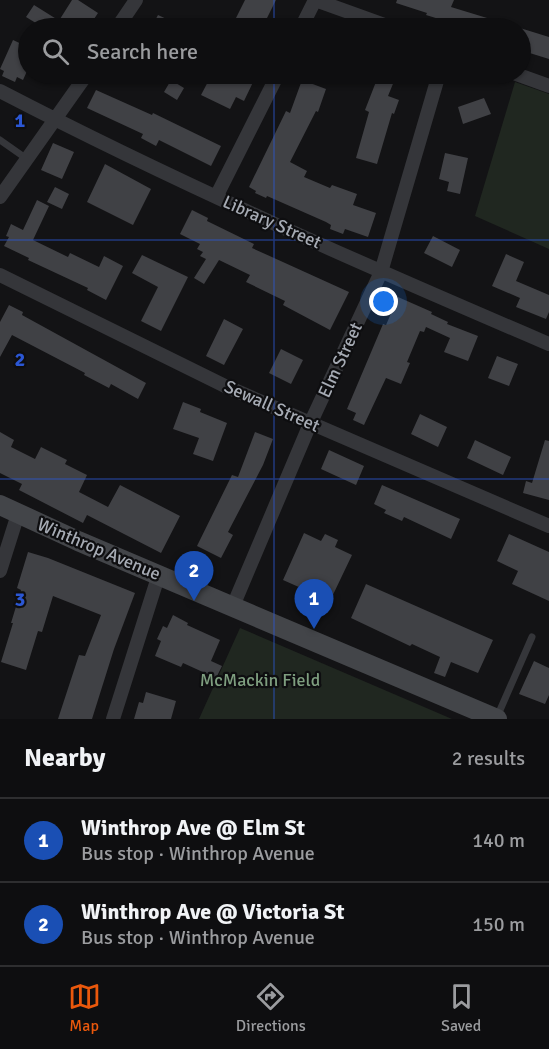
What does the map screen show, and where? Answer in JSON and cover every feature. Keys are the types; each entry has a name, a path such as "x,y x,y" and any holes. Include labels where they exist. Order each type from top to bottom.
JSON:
{"main road":[{"name":"Winthrop Avenue","path":"0,505 497,719"}],"street":[{"path":"124,18 136,0"},
{"path":"306,18 315,0 365,18"},
{"path":"531,79 549,86"},
{"path":"0,197 80,84"},
{"path":"216,197 273,84"},
{"name":"Elm Street","path":"232,606 310,424 381,272 436,84"},
{"name":"Library Street","path":"0,91 216,197 381,272 549,344"},
{"name":"Sewall Street","path":"0,275 225,386 549,526"},
{"path":"0,571 18,514"},
{"path":"113,719 159,574"}],"lane":[{"path":"0,140 27,159"},
{"path":"497,719 532,637"}],"green space":[{"path":"514,84 549,94 549,249 475,216"},
{"name":"McMackin Field","path":"240,628 452,719 199,719"}],"building":[{"path":"72,0 78,0 98,13 95,18 61,18"},
{"path":"245,0 276,0 267,18 236,18"},
{"path":"397,0 454,0 451,7 487,18 436,18 396,3"},
{"path":"34,5 55,18 28,18 26,17"},
{"path":"531,31 549,37 549,59 531,53"},
{"path":"13,40 18,42 18,78 15,82 2,76 4,71 0,69"},
{"path":"169,84 178,84 184,88 177,100 164,92"},
{"path":"207,84 252,84 244,101 236,97 230,109 201,95"},
{"path":"301,84 313,84 326,89 318,112 316,111 290,162 307,171 304,177 330,188 332,185 357,194 353,205 376,213 368,237 345,229 343,234 330,229 331,225 326,222 255,193 256,191 249,187 286,111 290,113"},
{"path":"375,84 393,84 388,96 399,100 394,114 392,113 377,164 356,158 369,112 365,110"},
{"path":"96,90 152,115 153,113 221,146 211,166 159,140 156,146 141,138 143,134 87,108"},
{"path":"484,98 491,114 463,124 458,107"},
{"path":"53,143 74,152 62,179 41,170"},
{"path":"445,153 468,158 460,194 447,191 449,182 439,179"},
{"path":"105,164 151,189 133,225 87,202"},
{"path":"55,187 69,194 62,209 47,202"},
{"path":"37,200 49,206 33,240 68,257 70,253 99,267 104,256 123,266 106,300 87,290 88,288 4,246 9,237 6,236 11,224 23,230"},
{"path":"192,210 208,218 207,221 254,244 252,248 349,292 330,330 283,305 285,301 246,282 250,275 219,260 204,284 194,278 206,259 200,256 203,252 197,249 200,244 180,234"},
{"path":"433,236 460,250 452,267 424,253"},
{"path":"506,254 524,262 516,281 549,295 549,312 546,319 516,307 520,298 492,286"},
{"path":"142,255 188,277 161,331 141,321 158,287 132,273"},
{"path":"398,297 432,312 431,314 448,322 447,324 478,336 468,361 444,352 450,338 426,327 424,332 420,331 401,384 386,378 364,425 353,420 356,413 347,409 383,324 386,325"},
{"path":"9,305 23,312 22,315 146,383 138,399 111,384 109,388 12,335 0,357 0,322"},
{"path":"224,319 243,329 224,365 206,356"},
{"path":"281,349 303,360 291,384 269,373"},
{"path":"497,356 518,364 509,386 488,378"},
{"path":"183,402 227,423 213,461 193,454 199,438 173,429"},
{"path":"420,414 447,427 438,447 411,434"},
{"path":"0,432 14,440 11,447 35,459 41,447 67,460 65,464 87,475 79,492 108,507 120,485 180,516 161,553 87,515 83,523 19,490 22,484 0,473"},
{"path":"255,432 273,439 263,465 228,532 233,535 221,558 197,546 232,475 238,477"},
{"path":"475,440 511,457 503,475 467,458"},
{"path":"545,440 549,441 549,500 523,493 526,481 532,483"},
{"path":"329,450 364,466 356,485 321,469"},
{"path":"382,485 460,519 451,539 404,517 402,521 384,513 386,510 374,504"},
{"path":"304,533 321,541 325,534 338,540 335,547 352,555 330,601 313,594 310,600 298,594 301,588 283,580"},
{"path":"509,534 549,552 549,601 512,584 518,571 497,561"},
{"path":"28,552 135,593 92,719 58,719 79,655 85,656 101,615 53,596 42,632 38,631 26,670 1,662 13,623 11,623 21,590 17,588"},
{"path":"366,584 493,640 478,673 451,662 445,677 434,673 440,657 412,644 410,646 351,618"},
{"path":"173,615 188,623 187,625 220,640 211,661 222,666 216,678 183,663 181,667 155,656 161,641 157,639 163,626 167,628"},
{"path":"534,661 549,668 549,695 545,704 519,694"},
{"path":"146,692 176,701 171,719 134,719 139,702 143,703"}],"place":[{"name":"Winthrop Ave @ Victoria St","path":"194,601"},
{"name":"Winthrop Ave @ Elm St","path":"314,629"}]}
